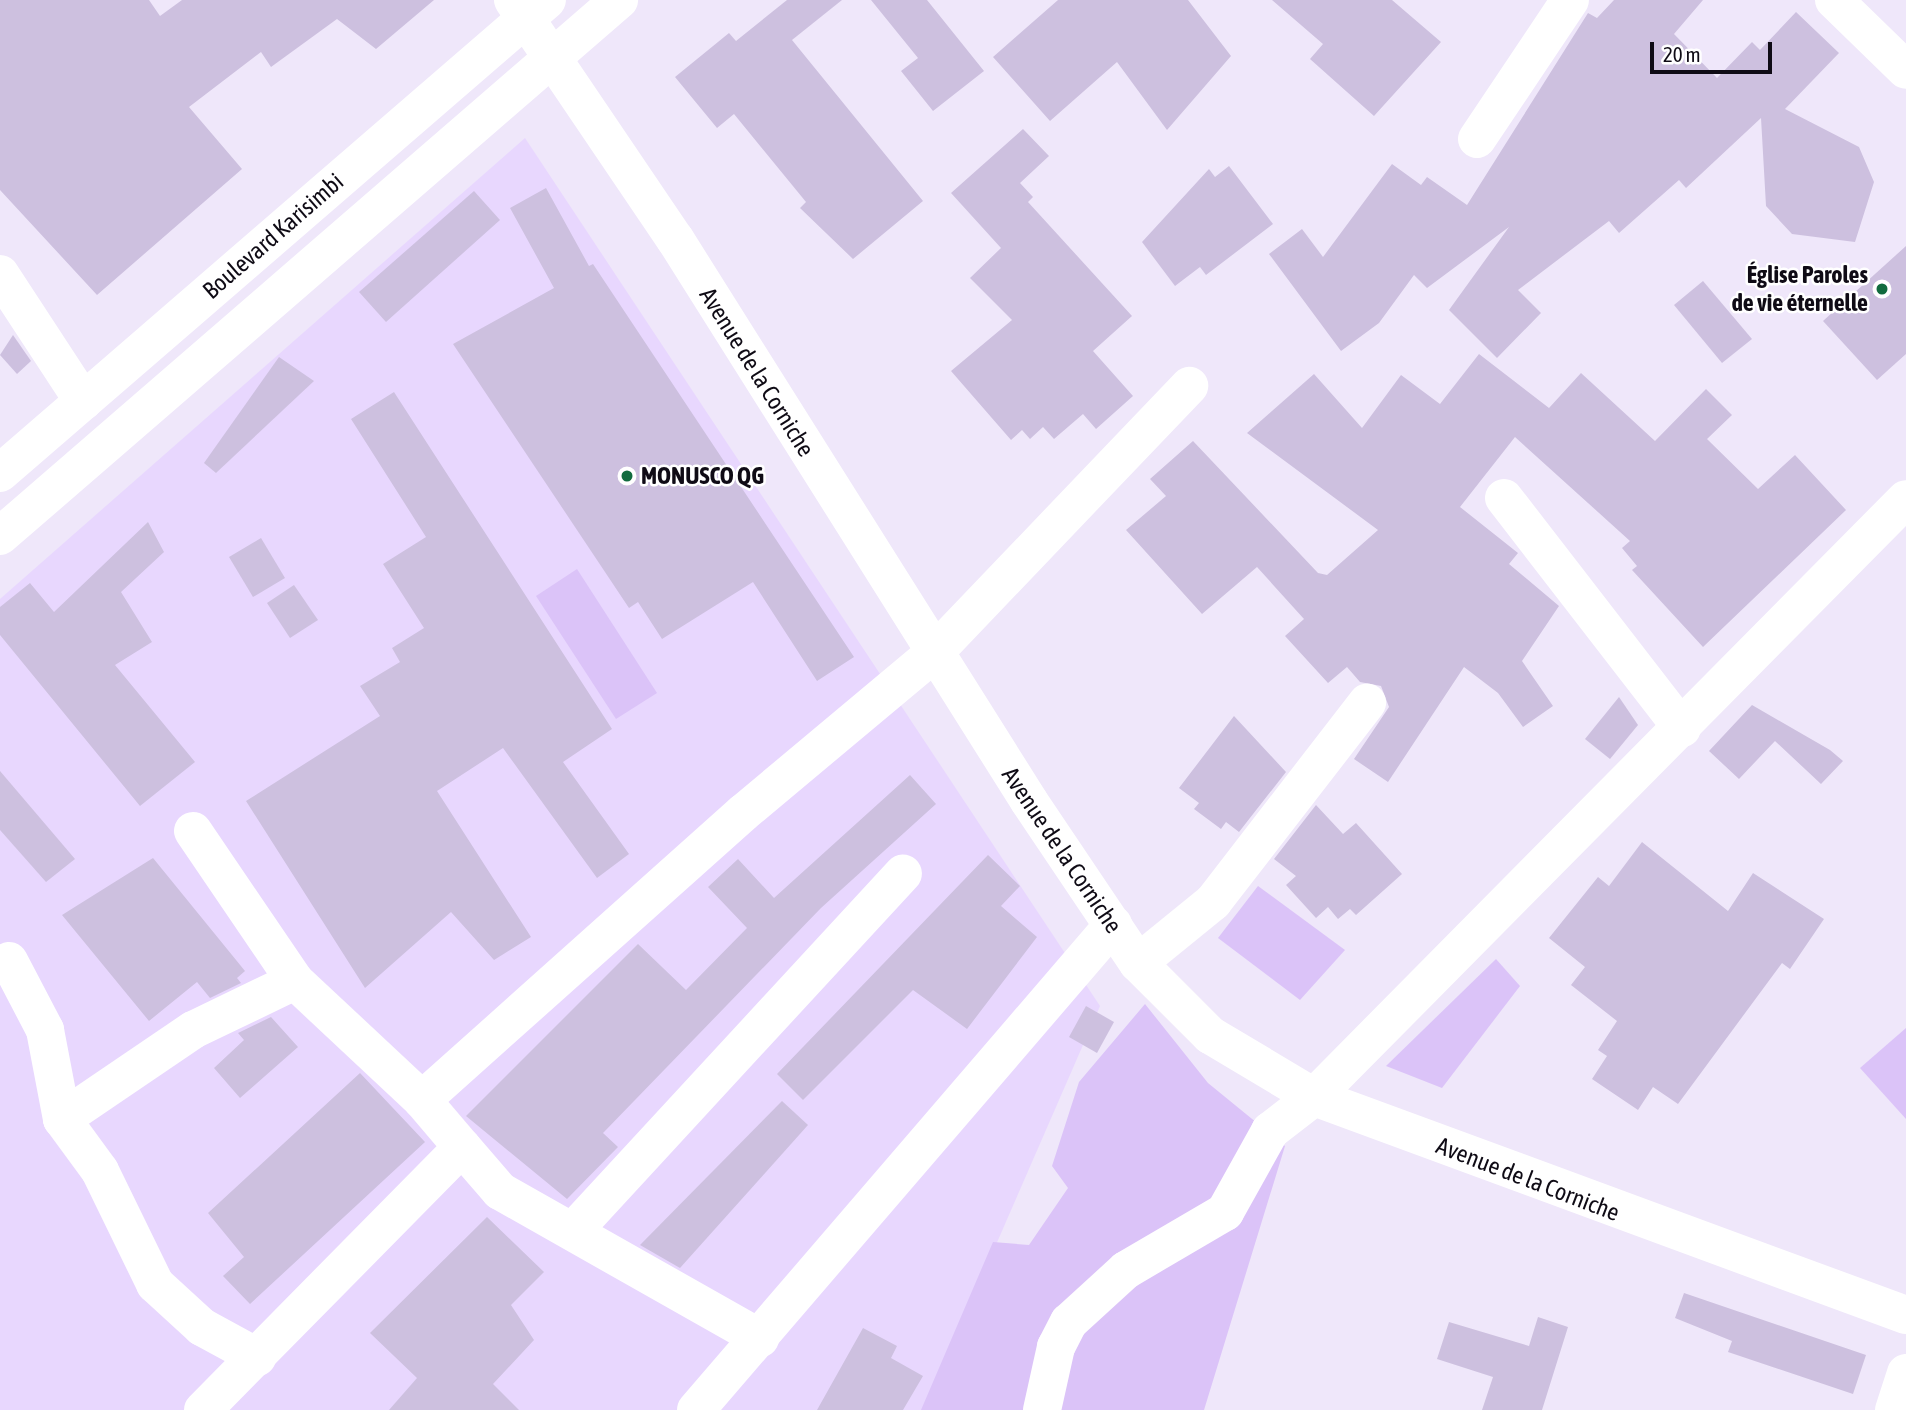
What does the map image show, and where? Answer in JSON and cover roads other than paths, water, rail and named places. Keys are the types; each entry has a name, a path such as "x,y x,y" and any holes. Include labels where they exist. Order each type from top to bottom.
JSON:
{"street":[{"path":"0,536 619,0"},
{"path":"1477,139 1570,0"},
{"path":"1834,0 1906,70"},
{"name":"Avenue de la Corniche","path":"529,6 553,58 676,239 933,654 1138,962 1210,1035 1314,1097 1906,1315"},
{"name":"Boulevard Karisimbi","path":"0,473 529,6"},
{"path":"0,274 83,401"},
{"path":"422,1100 743,813 933,654 1189,386"},
{"path":"1504,498 1682,728"},
{"path":"1042,1410 1056,1347 1069,1322 1126,1270 1225,1212 1270,1130 1314,1097 1906,499"},
{"path":"1138,962 1213,902 1367,703"},
{"path":"193,831 295,981 422,1100 500,1191 574,1230 760,1338"},
{"path":"574,1230 903,873"},
{"path":"696,1410 1113,925"},
{"path":"9,961 45,1030 62,1119 100,1171 155,1284 202,1327 257,1357"},
{"path":"62,1119 193,1030 295,981"},
{"path":"203,1410 462,1147"},
{"path":"1894,1410 1906,1373"}],"place":[{"name":"Église Paroles de vie éternelle","path":"1882,289"},
{"name":"MONUSCO QG","path":"627,476"}]}
